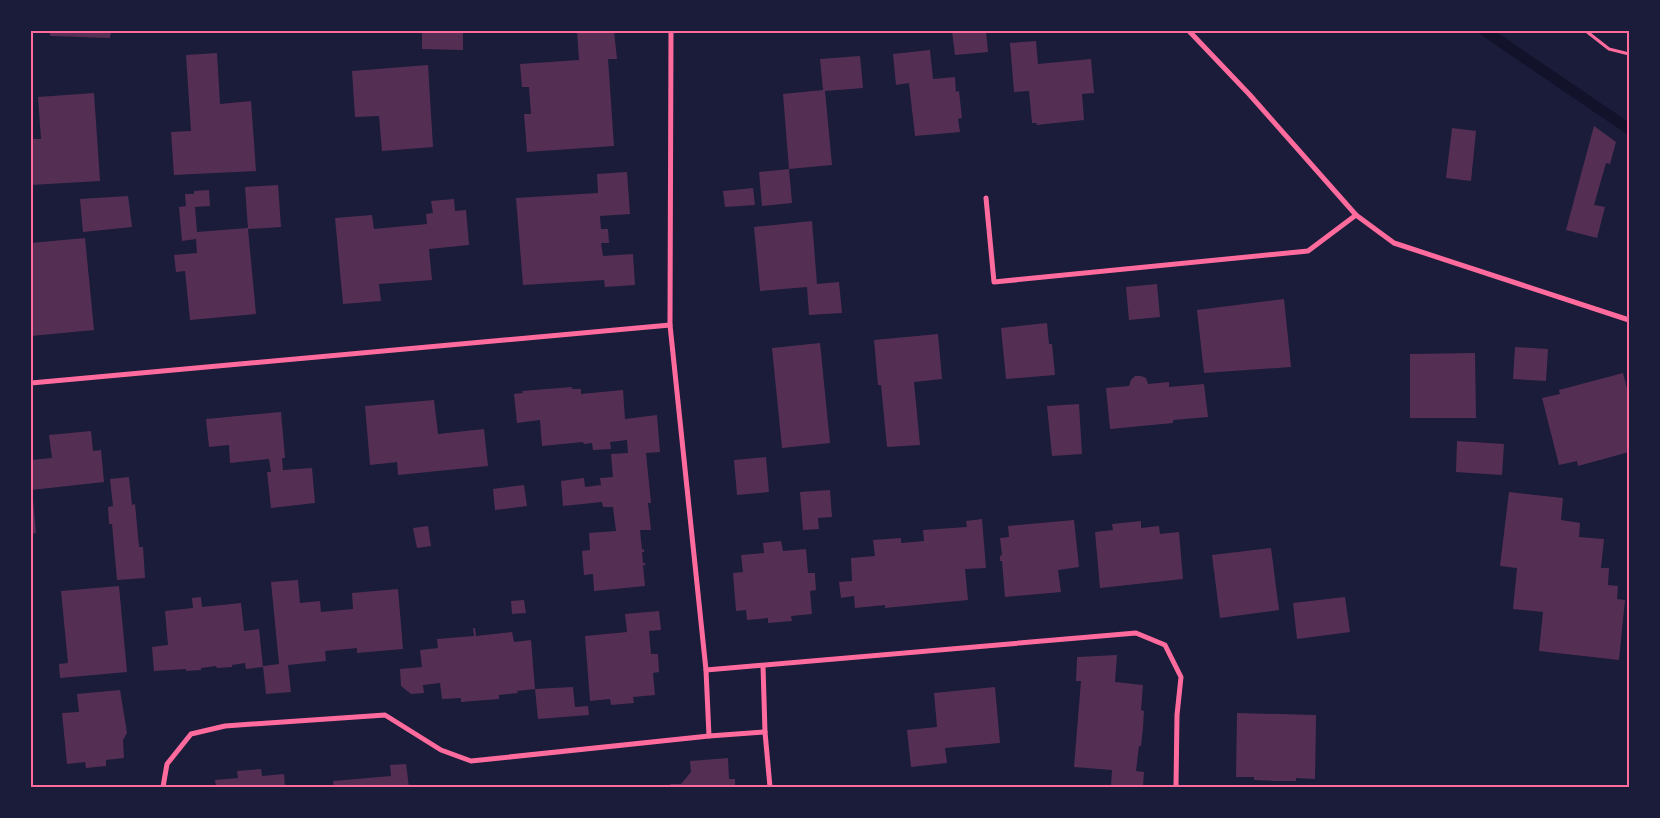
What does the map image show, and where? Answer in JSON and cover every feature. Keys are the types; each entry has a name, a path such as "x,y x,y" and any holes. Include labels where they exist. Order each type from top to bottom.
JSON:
{"street":[{"path":"671,31 670,325 706,670 709,736"},
{"path":"1189,31 1356,215 1394,243 1629,320"},
{"path":"986,198 994,282 1308,251 1356,215"},
{"path":"31,383 670,325"},
{"path":"706,670 1136,633 1165,645 1181,677 1176,715 1176,787"},
{"path":"763,666 765,732 770,787"},
{"path":"163,787 167,764 191,734 225,726 385,715 441,750 471,762 709,736 765,732"}],"path":[{"path":"1586,31 1609,49 1629,54"}],"building":[{"path":"50,31 111,31 110,38 50,36"},
{"path":"422,31 463,31 463,50 422,49"},
{"path":"577,31 614,31 617,59 608,59 614,146 527,152 524,114 531,114 529,87 522,87 520,64 579,60"},
{"path":"952,31 986,31 988,52 955,55"},
{"path":"1036,41 1038,64 1091,59 1094,93 1082,94 1084,120 1036,125 1037,123 1032,123 1029,91 1014,92 1010,43"},
{"path":"930,50 933,79 955,77 956,92 959,91 962,118 958,119 960,132 915,136 909,83 896,85 893,54"},
{"path":"217,53 220,104 251,101 256,171 174,175 171,132 191,131 186,55"},
{"path":"860,56 863,88 825,91 832,165 789,169 783,94 823,90 820,59"},
{"path":"428,65 433,147 382,151 379,116 355,117 352,71"},
{"path":"94,93 100,181 31,185 31,139 41,139 38,97"},
{"path":"1594,126 1616,142 1610,164 1606,163 1594,205 1605,207 1597,238 1566,230"},
{"path":"1452,128 1476,131 1471,181 1446,178"},
{"path":"789,169 792,203 762,206 759,172"},
{"path":"627,172 630,214 600,216 601,229 608,229 609,243 601,243 603,256 633,254 635,285 605,287 604,280 523,285 516,198 598,193 597,174"},
{"path":"278,185 281,227 248,229 256,314 190,320 185,271 176,272 174,255 197,253 196,239 182,241 179,207 186,206 185,194 209,190 210,206 195,207 197,232 248,228 245,187"},
{"path":"753,188 755,205 725,207 723,191"},
{"path":"128,196 132,227 83,232 80,199"},
{"path":"454,199 455,211 466,210 469,245 429,249 432,280 379,284 381,301 343,304 335,218 372,215 374,229 427,224 426,214 433,213 431,201"},
{"path":"812,221 817,284 839,282 842,313 809,315 807,287 760,291 754,227"},
{"path":"85,238 94,330 31,336 31,243"},
{"path":"1157,284 1160,317 1129,320 1126,287"},
{"path":"1284,299 1291,367 1204,373 1197,310"},
{"path":"1047,323 1049,344 1052,344 1055,375 1006,379 1001,328"},
{"path":"938,334 942,379 914,382 920,445 887,447 881,385 878,385 874,340"},
{"path":"820,343 830,443 782,448 772,348"},
{"path":"1515,347 1548,349 1546,381 1513,379"},
{"path":"1475,353 1476,418 1410,418 1410,354"},
{"path":"1623,373 1629,396 1629,452 1578,466 1577,461 1559,465 1542,398 1560,394 1559,390"},
{"path":"1135,376 1146,378 1148,384 1169,382 1169,387 1204,384 1208,417 1173,420 1173,423 1110,429 1106,388 1129,386"},
{"path":"572,387 572,389 581,389 581,394 623,390 625,419 657,415 660,452 646,453 651,503 648,503 651,530 640,530 642,550 644,549 644,552 642,552 643,563 646,565 643,565 645,586 594,591 593,574 584,575 582,551 590,550 589,533 616,531 613,507 603,507 602,502 563,506 561,481 584,478 585,487 601,485 600,478 613,477 611,454 628,453 627,440 610,442 611,449 593,450 592,443 584,444 583,442 542,446 540,420 517,423 514,394 523,393 522,391"},
{"path":"434,400 438,434 484,429 488,466 398,475 397,462 370,465 365,406"},
{"path":"1079,404 1082,454 1052,456 1047,406"},
{"path":"281,412 285,458 282,458 283,470 312,468 315,503 271,508 267,472 271,472 269,459 230,463 229,445 209,447 206,419"},
{"path":"91,431 93,451 101,450 104,482 31,490 31,460 52,458 49,435"},
{"path":"1457,441 1504,444 1502,475 1456,472"},
{"path":"766,457 769,492 737,495 734,460"},
{"path":"129,477 132,505 135,504 139,547 143,547 145,578 117,580 112,524 109,524 108,507 113,506 110,479"},
{"path":"524,485 527,506 495,510 493,489"},
{"path":"830,490 832,517 818,518 819,529 803,530 800,492"},
{"path":"1509,492 1563,498 1561,520 1580,523 1579,537 1604,539 1601,568 1609,568 1608,585 1618,586 1617,599 1625,600 1619,660 1539,651 1543,612 1513,609 1517,568 1500,566"},
{"path":"31,499 33,499 36,533 31,534"},
{"path":"982,519 986,568 965,569 968,600 885,608 885,605 855,608 854,596 841,598 839,582 852,581 851,558 875,556 873,540 901,538 901,543 924,541 923,530 967,527 966,521"},
{"path":"1074,520 1079,567 1058,570 1061,592 1005,597 1002,561 1000,561 1000,556 1002,555 1000,538 1009,537 1008,526"},
{"path":"1141,521 1141,528 1159,526 1160,534 1179,532 1183,579 1100,588 1095,532 1113,530 1112,524"},
{"path":"428,526 431,546 417,548 413,528"},
{"path":"781,541 783,551 806,549 808,573 815,573 816,590 810,591 812,614 791,616 792,621 768,623 768,618 747,620 746,610 736,611 733,573 743,572 741,555 764,553 763,543"},
{"path":"1271,548 1279,610 1220,618 1212,555"},
{"path":"298,580 300,603 320,601 321,612 353,609 352,593 398,589 403,649 357,653 357,648 325,651 326,661 288,665 291,692 266,694 263,666 279,664 271,582"},
{"path":"119,586 127,672 60,678 59,664 68,663 61,591"},
{"path":"201,597 202,607 241,603 244,631 259,629 263,667 246,669 245,663 232,665 232,667 217,668 216,666 201,668 201,670 154,671 152,647 168,645 165,611 193,608 192,598"},
{"path":"1345,597 1350,632 1297,639 1293,603"},
{"path":"524,600 526,613 512,614 511,601"},
{"path":"659,611 661,630 649,631 651,654 658,654 659,672 653,673 655,695 633,697 634,703 611,705 610,699 590,701 585,636 627,632 625,614"},
{"path":"473,628 475,628 476,636 512,632 514,642 531,640 535,689 499,695 499,699 461,702 461,698 442,699 440,683 423,685 424,693 411,694 401,686 400,669 422,667 420,650 438,648 437,639 474,636"},
{"path":"1117,655 1115,682 1143,685 1141,710 1144,711 1143,728 1136,771 1144,772 1143,787 1111,787 1112,770 1074,767 1081,681 1076,681 1077,657"},
{"path":"573,687 575,707 588,706 589,715 538,719 535,689"},
{"path":"995,687 1000,743 945,748 947,763 911,767 907,730 937,727 934,693"},
{"path":"120,690 127,733 123,740 124,758 106,760 106,766 86,768 85,762 67,764 62,713 79,712 77,694"},
{"path":"1237,713 1316,715 1315,779 1296,778 1296,781 1275,781 1254,780 1254,777 1236,777"},
{"path":"728,758 729,779 735,779 735,787 670,787 670,784 681,784 691,772 690,761"},
{"path":"406,764 409,787 334,787 333,781 391,776 390,765"},
{"path":"261,769 262,776 284,774 285,787 216,787 215,780 238,778 237,771"}],"waterway":[{"path":"1485,31 1629,129"}]}
